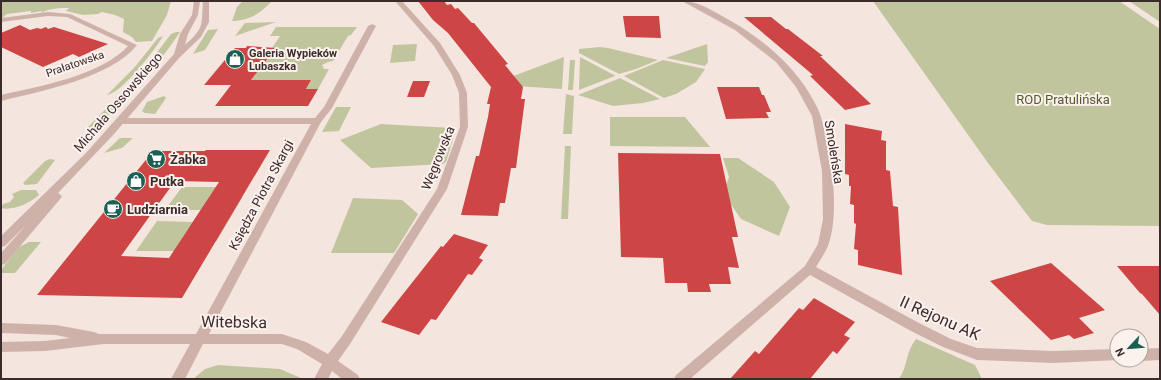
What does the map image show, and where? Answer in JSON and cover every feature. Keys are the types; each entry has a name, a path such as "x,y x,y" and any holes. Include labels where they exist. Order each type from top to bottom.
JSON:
{"street":[{"name":"Michała Ossowskiego","path":"178,54 182,38 195,15 197,1"},
{"name":"Michała Ossowskiego","path":"1,243 78,167 149,90 178,54 194,39 205,24 206,1"},
{"name":"Węgrowska","path":"321,379 442,189 464,127 463,93 456,75 437,45 398,1"},
{"name":"Smoleńska","path":"681,379 809,269 823,244 828,219 827,171 816,116 800,86 779,60 738,28 706,10 685,1"},
{"name":"Prałatowska","path":"1,20 48,14 68,14 133,44 130,49 114,61 92,72 1,98"},
{"name":"Księdza Piotra Skargi","path":"178,379 317,121 328,108 372,26"},
{"path":"119,121 317,121"},
{"name":"Michała Ossowskiego","path":"1,261 71,180 78,167"},
{"name":"II Rejonu AK","path":"809,269 914,327 947,343 977,354 1053,357 1109,355"},
{"name":"Witebska","path":"1,328 56,330 104,339"},
{"name":"Witebska","path":"1,347 45,346 104,339 282,339 308,348 353,379"},
{"path":"1149,355 1160,354"}],"green space":[{"path":"1,1 171,1 167,15 152,41 136,42 132,37 123,32 124,19 115,15 102,12 98,14 83,15 66,11 69,8 62,8 52,9 41,13 42,11 31,13 31,11 7,14 2,18"},
{"path":"243,1 272,1 254,16 244,20 232,21 237,7"},
{"name":"ROD Pratulińska","path":"873,1 1119,1 1160,29 1160,226 1047,225 1032,221 988,163"},
{"path":"1129,1 1160,1 1160,22"},
{"path":"276,22 235,36 245,23"},
{"path":"276,27 357,27 351,35 348,36 333,61 322,65 324,69 329,69 318,89 306,89 311,80 251,80 276,49 272,48 280,36 270,36"},
{"path":"218,29 205,50 193,54 208,30"},
{"path":"180,32 140,83 94,130 88,130 87,128 142,72 171,34"},
{"path":"163,36 138,70 121,87 107,95 134,68 158,38"},
{"path":"417,44 415,61 390,63 393,45"},
{"path":"707,44 708,62 705,66 666,58"},
{"path":"600,47 658,60 619,74 579,53 579,49"},
{"path":"564,57 562,89 500,85 495,83"},
{"path":"580,57 614,75 615,76 579,90"},
{"path":"570,60 575,60 573,90 568,90"},
{"path":"663,60 705,69 696,82 676,94 664,98 624,76"},
{"path":"620,78 660,99 643,103 613,106 578,95"},
{"path":"566,94 574,96 572,134 563,134"},
{"path":"164,96 166,98 155,114 145,113 142,111 147,102"},
{"path":"336,107 351,107 339,131 322,132"},
{"path":"610,117 685,117 710,147 610,146"},
{"path":"381,124 452,128 455,133 446,162 443,164 371,168 340,140"},
{"path":"120,138 133,138 122,148 104,153"},
{"path":"565,146 571,146 568,219 561,219"},
{"path":"723,158 738,158 774,182 790,207 779,236 741,219 723,193 729,177"},
{"path":"50,159 55,160 37,184 25,185 23,183 45,161"},
{"path":"182,187 216,187 209,197 242,198 216,242 181,241 192,222 174,251 136,251 157,221 193,222 201,210 165,210"},
{"path":"21,190 36,190 39,195 21,206 6,209 1,208 3,204 10,202 14,197 12,194"},
{"path":"353,198 402,200 418,214 394,253 331,253"},
{"path":"29,242 41,242 15,273 1,273 1,270 19,247"},
{"path":"916,339 975,365 982,379 899,379 904,369 912,344"},
{"path":"218,365 280,369 303,379 193,379 205,369"}],"building":[{"path":"418,1 444,1 447,5 451,4 455,9 458,8 472,23 474,23 508,64 505,65 523,87 521,99 525,99 516,168 511,168 505,203 500,203 498,216 461,215 476,156 479,156 488,117 490,104 487,104 491,87 448,33 433,20"},
{"path":"623,16 659,16 661,38 626,37"},
{"path":"744,17 771,17 823,56 820,56 871,104 845,110 810,76 813,75"},
{"path":"20,25 30,30 46,27 48,29 54,27 108,44 79,57 73,54 43,67 1,47 1,33"},
{"path":"247,46 276,48 251,80 311,80 306,89 318,89 308,106 215,106 231,85 204,85 235,48 246,48"},
{"path":"413,81 430,81 424,97 407,97"},
{"path":"717,87 759,87 771,112 766,112 769,118 726,119"},
{"path":"845,124 882,131 881,140 886,141 886,170 890,171 893,206 898,207 902,275 858,265 858,250 854,249 856,224 854,223 854,205 850,204 851,186 849,186 849,175 845,174"},
{"path":"270,150 182,298 37,295 153,151","holes":["175,181 219,182 169,258 121,256"]},
{"path":"618,153 720,154 738,237 732,237 739,268 728,267 731,284 709,284 711,292 688,292 687,283 665,283 663,258 621,257"},
{"path":"454,234 488,245 479,258 483,260 472,275 468,274 436,320 431,319 419,335 381,322 441,246 443,247"},
{"path":"1051,263 1105,310 1079,318 1094,333 1074,339 1069,335 1051,340 990,281"},
{"path":"1117,266 1160,266 1160,315 1140,293"},
{"path":"814,298 855,322 844,335 850,338 837,354 833,351 810,379 730,379 755,351 759,354 799,308 803,310"}],"place":[{"name":"Galeria Wypieków Lubaszka","path":"235,59"},
{"name":"Żabka","path":"156,159"},
{"name":"Putka","path":"136,181"},
{"name":"Ludziarnia","path":"113,209"}]}
